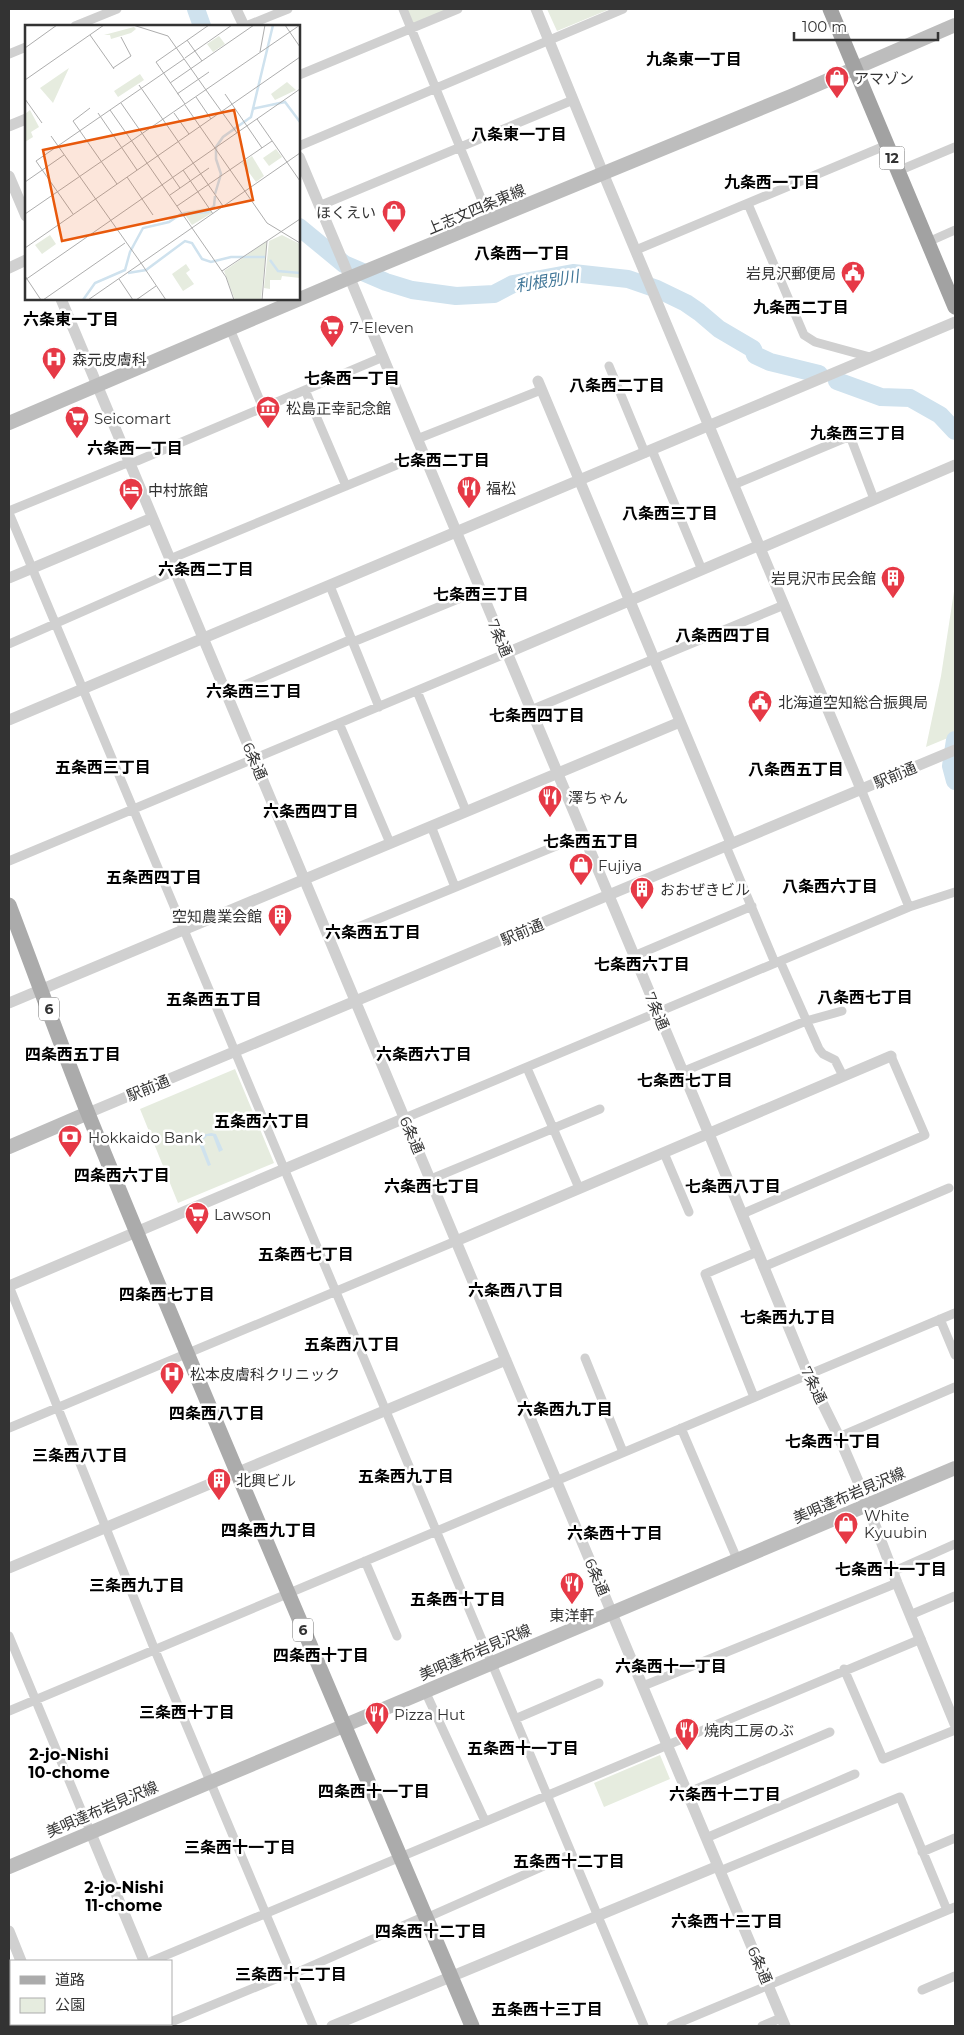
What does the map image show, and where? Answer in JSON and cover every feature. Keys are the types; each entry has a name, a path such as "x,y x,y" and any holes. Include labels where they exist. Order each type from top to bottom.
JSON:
{"highway":[{"name":"12","path":"830,9 955,307"}],"main road":[{"name":"上志文四条東線","path":"300,298 791,96 955,25"},
{"name":"上志文四条東線","path":"9,423 295,300"},
{"name":"6","path":"9,905 88,1113 137,1232 472,2026"},
{"path":"9,1147 88,1113"},
{"name":"美唄達布岩見沢線","path":"9,1866 490,1662 955,1468"}],"street":[{"path":"77,25 117,9"},
{"path":"236,9 244,25"},
{"path":"248,25 288,9"},
{"path":"403,9 490,220"},
{"path":"300,75 458,9"},
{"path":"536,9 909,907"},
{"path":"300,146 623,9"},
{"path":"9,54 25,47"},
{"path":"300,159 321,209 460,146 573,100"},
{"path":"9,126 25,119"},
{"path":"636,250 887,145"},
{"path":"898,171 955,147"},
{"path":"9,176 25,214"},
{"path":"748,204 804,335 814,342 865,359"},
{"name":"7条通","path":"321,209 344,278 356,293 808,1374 839,1437 955,1724"},
{"path":"928,242 955,230"},
{"path":"9,268 25,260"},
{"name":"6条通","path":"61,300 783,2022"},
{"path":"9,720 955,322"},
{"path":"230,329 263,408"},
{"path":"382,357 9,512 236,1052 334,1291 644,2026"},
{"path":"609,366 702,570"},
{"path":"417,439 539,386 680,722 752,906 819,1049 823,1054 835,1060 843,1076"},
{"path":"305,390 346,486"},
{"path":"733,485 850,436 874,499"},
{"path":"170,559 423,454"},
{"path":"9,861 417,692 628,601 951,467"},
{"path":"9,578 152,518"},
{"path":"9,644 175,571"},
{"path":"330,586 379,707"},
{"path":"226,693 480,590"},
{"path":"531,710 784,605"},
{"path":"417,692 466,811"},
{"path":"9,1003 680,722"},
{"path":"339,723 390,843"},
{"name":"駅前通","path":"88,1113 955,750"},
{"path":"431,826 456,887"},
{"path":"329,939 583,835"},
{"path":"313,2026 154,1648 9,1286 909,907 955,892"},
{"path":"634,956 752,906"},
{"path":"682,1072 806,1021 842,1011"},
{"path":"9,1428 891,1056 925,1135 742,1214"},
{"path":"527,1068 580,1188"},
{"path":"431,1179 600,1109"},
{"path":"664,1153 689,1212"},
{"path":"763,1267 948,1188"},
{"path":"754,1397 705,1274 757,1252"},
{"path":"9,1711 154,1648 955,1313"},
{"path":"940,1319 955,1356"},
{"path":"585,1358 623,1452"},
{"path":"9,1568 506,1360"},
{"path":"839,1437 955,1388"},
{"path":"680,1428 737,1559"},
{"path":"892,1572 954,1541"},
{"path":"365,1561 397,1636"},
{"path":"643,1686 897,1583"},
{"path":"910,1615 955,1596"},
{"path":"9,1636 144,1960"},
{"path":"154,1960 668,1745 844,1669 920,1639"},
{"path":"844,1669 883,1759 955,1730"},
{"path":"515,1719 599,1683"},
{"path":"425,1691 485,1821"},
{"path":"687,1793 830,1732"},
{"path":"706,1838 855,1774"},
{"path":"332,2026 598,1915 900,1797 922,1852 951,1908 670,2026"},
{"path":"922,1852 955,1838"},
{"path":"172,2024 571,1854"},
{"path":"9,1931 21,1960"},
{"path":"922,1990 955,1976"},
{"path":"762,2026 783,2022"}],"green space":[{"path":"406,9 451,9 413,25"},
{"path":"547,9 610,9 557,31"},
{"path":"955,585 955,735 926,747 941,676"},
{"path":"235,1069 274,1163 178,1203 140,1109"},
{"path":"660,1755 670,1779 604,1807 594,1783"}],"water":[{"path":"216,1134 223,1150 219,1152 213,1136 207,1136 202,1141 211,1165 208,1166 198,1141 202,1135"}],"waterway":[{"name":"利根別川","path":"196,9 202,25"},
{"name":"利根別川","path":"300,228 344,264 386,282 412,290 456,296 494,294 513,284 573,273 628,279 657,289 686,303 719,329 753,349 755,355 770,362 819,374"},
{"name":"利根別川","path":"837,381 881,397 910,398 940,415 955,431"},
{"name":"利根別川","path":"955,740 951,766 955,781"}],"place":[{"name":"アマゾン","path":"837,99"},
{"name":"ほくえい","path":"394,233"},
{"name":"岩見沢郵便局","path":"853,294"},
{"name":"7-Eleven","path":"332,348"},
{"name":"森元皮膚科","path":"54,380"},
{"name":"松島正幸記念館","path":"268,429"},
{"name":"Seicomart","path":"77,439"},
{"name":"福松","path":"469,509"},
{"name":"中村旅館","path":"131,511"},
{"name":"岩見沢市民会館","path":"893,599"},
{"name":"北海道空知総合振興局","path":"760,723"},
{"name":"澤ちゃん","path":"550,818"},
{"name":"Fujiya","path":"581,886"},
{"name":"おおぜきビル","path":"642,910"},
{"name":"空知農業会館","path":"280,937"},
{"name":"Hokkaido Bank","path":"70,1158"},
{"name":"Lawson","path":"197,1235"},
{"name":"松本皮膚科クリニック","path":"172,1395"},
{"name":"北興ビル","path":"219,1501"},
{"name":"White Kyuubin","path":"846,1545"},
{"name":"東洋軒","path":"572,1605"},
{"name":"Pizza Hut","path":"377,1735"},
{"name":"焼肉工房のぶ","path":"687,1751"}],"district":[{"name":"九条東一丁目","path":"694,59"},
{"name":"八条東一丁目","path":"519,134"},
{"name":"九条西一丁目","path":"772,182"},
{"name":"八条西一丁目","path":"522,253"},
{"name":"九条西二丁目","path":"801,307"},
{"name":"六条東一丁目","path":"71,319"},
{"name":"七条西一丁目","path":"352,378"},
{"name":"八条西二丁目","path":"617,385"},
{"name":"九条西三丁目","path":"858,433"},
{"name":"六条西一丁目","path":"135,448"},
{"name":"七条西二丁目","path":"442,460"},
{"name":"八条西三丁目","path":"670,513"},
{"name":"六条西二丁目","path":"206,569"},
{"name":"七条西三丁目","path":"481,594"},
{"name":"八条西四丁目","path":"723,635"},
{"name":"六条西三丁目","path":"254,691"},
{"name":"七条西四丁目","path":"537,715"},
{"name":"五条西三丁目","path":"103,767"},
{"name":"八条西五丁目","path":"796,769"},
{"name":"六条西四丁目","path":"311,811"},
{"name":"七条西五丁目","path":"591,841"},
{"name":"五条西四丁目","path":"154,877"},
{"name":"八条西六丁目","path":"830,886"},
{"name":"六条西五丁目","path":"373,932"},
{"name":"七条西六丁目","path":"642,964"},
{"name":"八条西七丁目","path":"865,997"},
{"name":"五条西五丁目","path":"214,999"},
{"name":"四条西五丁目","path":"73,1054"},
{"name":"六条西六丁目","path":"424,1054"},
{"name":"七条西七丁目","path":"685,1080"},
{"name":"五条西六丁目","path":"262,1121"},
{"name":"四条西六丁目","path":"122,1175"},
{"name":"六条西七丁目","path":"432,1186"},
{"name":"七条西八丁目","path":"733,1186"},
{"name":"五条西七丁目","path":"306,1254"},
{"name":"六条西八丁目","path":"516,1290"},
{"name":"四条西七丁目","path":"167,1294"},
{"name":"七条西九丁目","path":"788,1317"},
{"name":"五条西八丁目","path":"352,1344"},
{"name":"六条西九丁目","path":"565,1409"},
{"name":"四条西八丁目","path":"217,1413"},
{"name":"七条西十丁目","path":"833,1441"},
{"name":"三条西八丁目","path":"80,1455"},
{"name":"五条西九丁目","path":"406,1476"},
{"name":"四条西九丁目","path":"269,1530"},
{"name":"六条西十丁目","path":"615,1533"},
{"name":"七条西十一丁目","path":"891,1569"},
{"name":"三条西九丁目","path":"137,1585"},
{"name":"五条西十丁目","path":"458,1599"},
{"name":"四条西十丁目","path":"321,1655"},
{"name":"六条西十一丁目","path":"671,1666"},
{"name":"三条西十丁目","path":"187,1712"},
{"name":"五条西十一丁目","path":"523,1748"},
{"name":"2-jo-Nishi 10-chome","path":"69,1763"},
{"name":"四条西十一丁目","path":"374,1791"},
{"name":"六条西十二丁目","path":"725,1794"},
{"name":"三条西十一丁目","path":"240,1847"},
{"name":"五条西十二丁目","path":"569,1861"},
{"name":"2-jo-Nishi 11-chome","path":"124,1896"},
{"name":"六条西十三丁目","path":"727,1921"},
{"name":"四条西十二丁目","path":"431,1931"},
{"name":"三条西十二丁目","path":"291,1974"},
{"name":"五条西十三丁目","path":"547,2009"}]}
